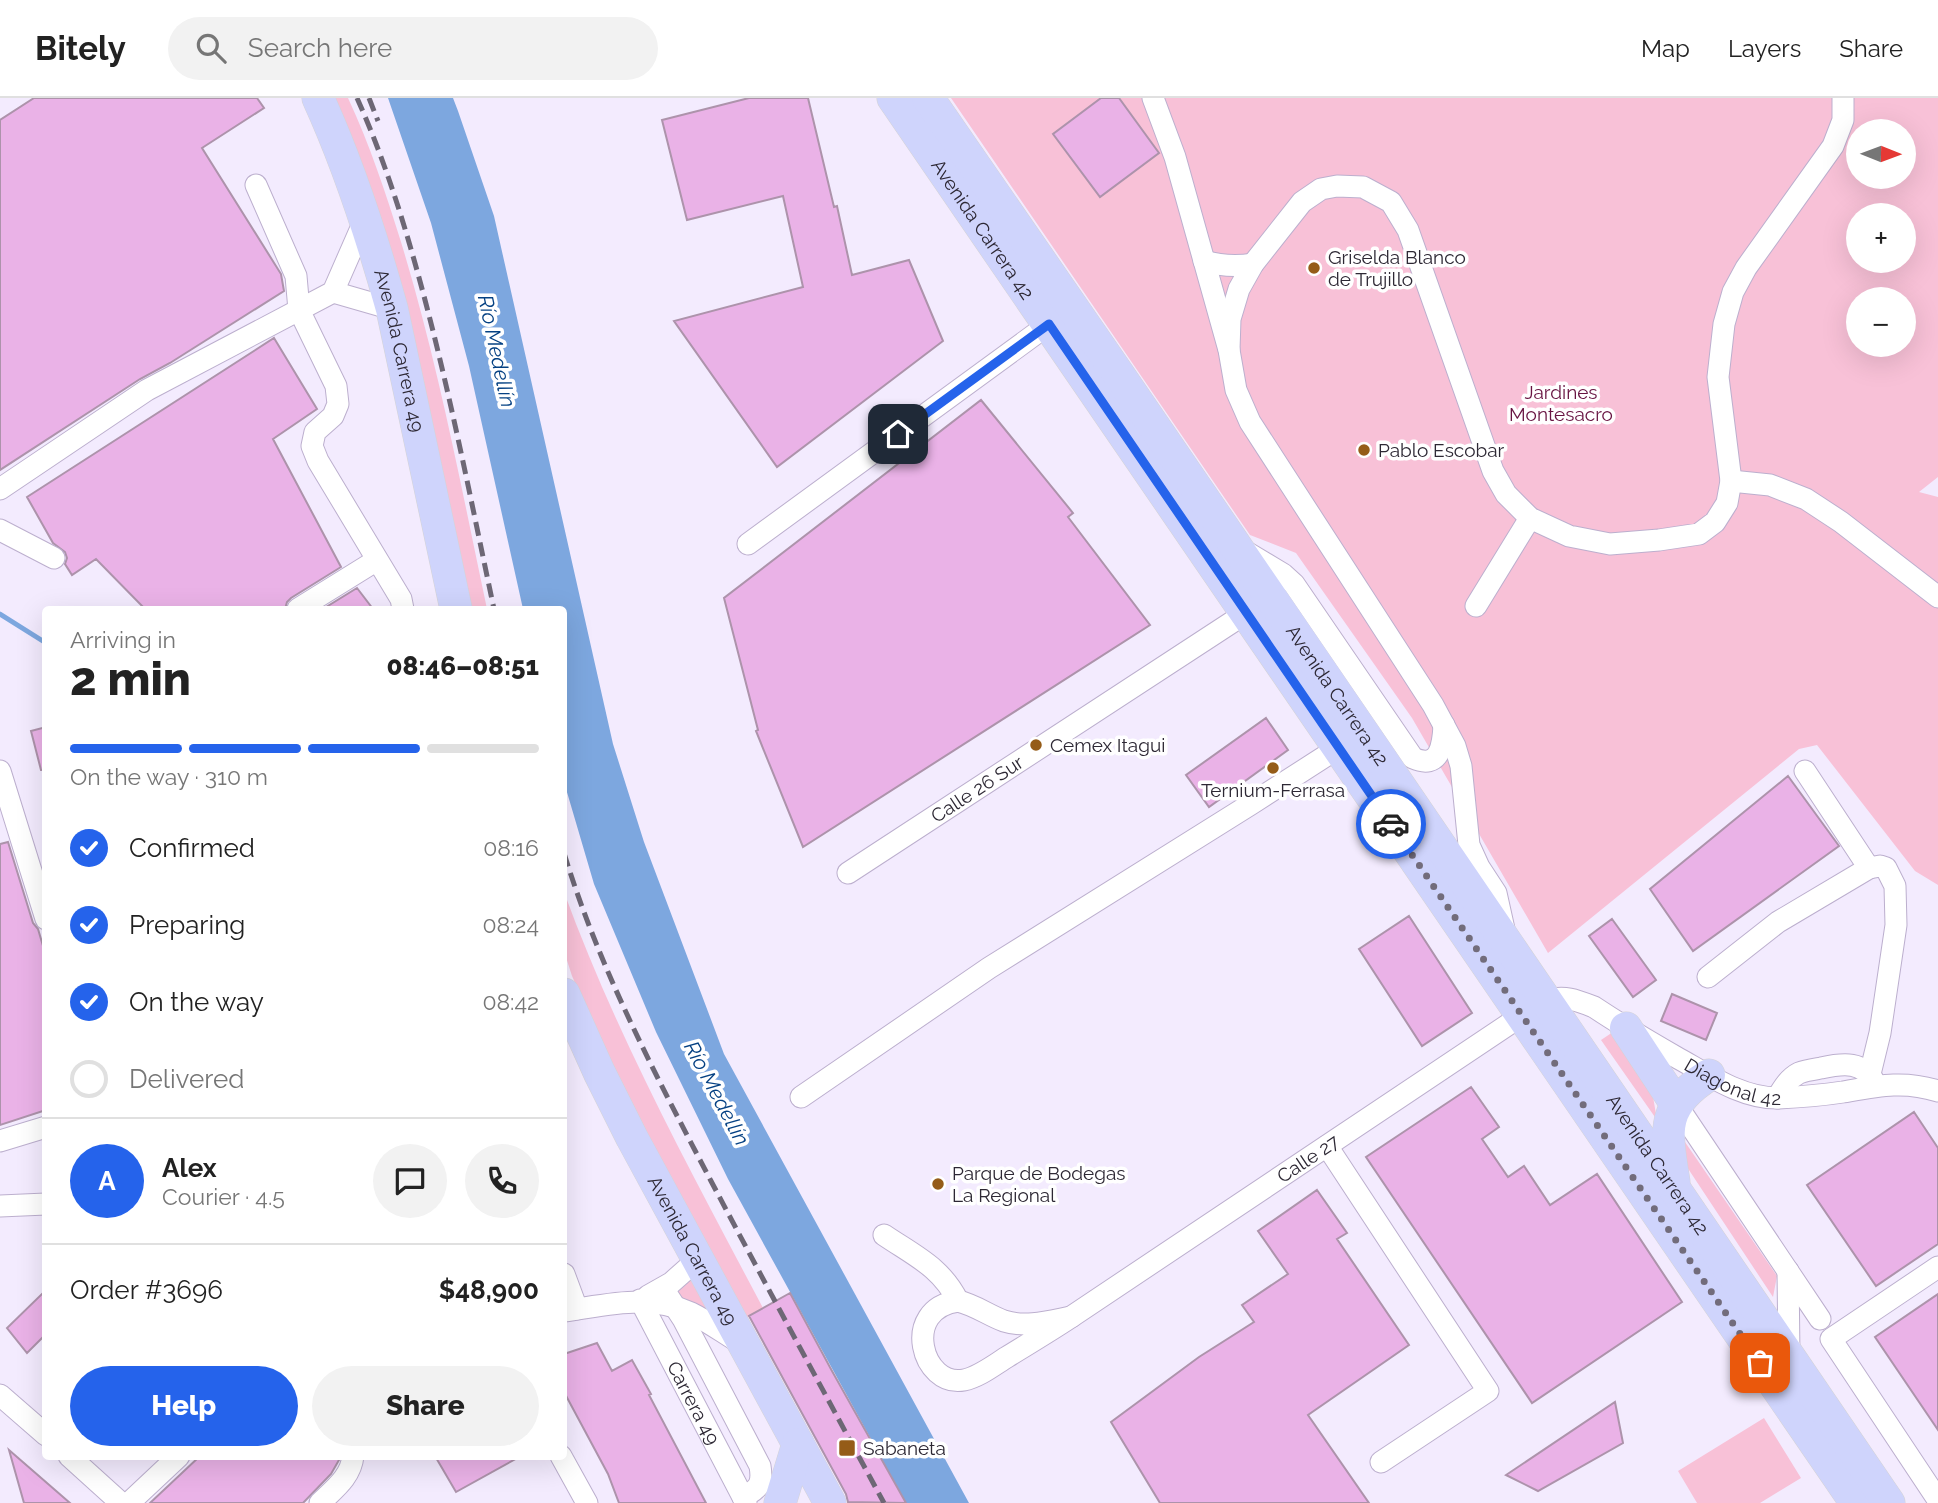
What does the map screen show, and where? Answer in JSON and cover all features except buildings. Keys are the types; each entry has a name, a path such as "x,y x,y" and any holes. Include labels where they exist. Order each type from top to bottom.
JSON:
{"highway":[{"name":"Avenida Carrera 49","path":"318,98 350,173 392,309 455,606"},
{"name":"Avenida Carrera 42","path":"893,98 1338,748 1675,1191 1889,1503"},
{"name":"Avenida Carrera 42","path":"928,98 1510,948 1534,1008 1856,1503"},
{"path":"1117,372 1145,465"},
{"name":"Avenida Carrera 49","path":"567,1000 621,1116 830,1503"},
{"path":"1626,1028 1676,1104"},
{"path":"1675,1191 1668,1137 1671,1119 1676,1104 1692,1086 1709,1075"},
{"path":"780,1502 798,1444"}],"street":[{"path":"1153,98 1174,157 1204,261 1229,350 1236,390 1250,422 1455,746 1461,766 1469,845 1496,893 1510,948"},
{"path":"1229,350 1230,319 1239,289 1253,264 1302,202 1321,189 1337,186 1363,187 1391,202 1408,230 1493,471 1506,494 1530,518 1569,536 1610,544 1699,534 1715,522 1727,503 1731,481 1718,377 1724,324 1733,292 1746,268 1833,146 1843,120 1843,98"},
{"path":"256,185 296,276 299,310 336,386 338,404 333,416 315,432 312,446 318,461 401,599 402,606"},
{"path":"0,489 146,390 333,292 365,219"},
{"path":"1204,261 1237,267 1253,264"},
{"path":"333,292 392,309"},
{"path":"748,544 1049,324"},
{"path":"1731,481 1770,485 1806,499 1938,597"},
{"path":"1476,607 1530,518"},
{"path":"0,530 54,558"},
{"path":"1235,544 1294,584 1413,758 1421,762 1440,753 1444,725"},
{"path":"303,606 377,560"},
{"name":"Calle 26 Sur","path":"848,873 1246,613"},
{"path":"801,1097 989,968 1338,748"},
{"path":"0,771 42,906"},
{"path":"1805,771 1869,868"},
{"path":"1708,977 1779,922 1869,868 1886,868 1895,886 1896,925 1873,1079"},
{"name":"Diagonal 42","path":"1534,1008 1559,998 1579,1001 1594,1007 1709,1075 1759,1096 1777,1098 1841,1092 1873,1079 1938,1091"},
{"name":"Calle 27","path":"1071,1317 1015,1323 988,1314 971,1304 958,1301 946,1303 935,1309 925,1322 923,1343 926,1356 936,1373 951,1380 965,1380 987,1369 1071,1317 1534,1008"},
{"path":"1676,1104 1821,1319"},
{"path":"0,1141 42,1128"},
{"path":"1327,1146 1488,1391 1381,1462"},
{"path":"0,1206 42,1204"},
{"path":"884,1235 934,1268 958,1301"},
{"path":"567,1292 570,1310 649,1295 698,1259"},
{"path":"1938,1267 1831,1339 1938,1500"},
{"path":"1788,1271 1789,1356"},
{"path":"649,1295 698,1317 745,1346"},
{"name":"Carrera 49","path":"649,1295 745,1500"},
{"path":"676,1307 760,1466 762,1478 756,1490 745,1500"},
{"path":"0,1395 42,1432"},
{"path":"73,1460 121,1503"},
{"path":"129,1503 175,1460"},
{"path":"320,1503 345,1478 353,1460"},
{"path":"563,1460 587,1503"}],"green space":[{"path":"334,98 348,98 401,242 438,379 486,606 471,606 416,349"},
{"name":"Jardines Montesacro","path":"951,98 1938,98 1938,477 1919,492 1938,497 1938,885 1915,871 1817,745 1799,749 1548,953 1412,718 1296,553 1250,535"},
{"path":"567,900 631,1051 682,1155 763,1308 747,1318 629,1103 567,960"},
{"path":"1613,1032 1651,1085 1657,1120 1601,1040"},
{"path":"1685,1142 1777,1276 1773,1297 1685,1164"},
{"path":"694,1276 714,1321 673,1297"},
{"path":"1764,1418 1801,1478 1760,1503 1697,1503 1678,1471"}],"water":[{"name":"Río Medellín","path":"388,98 453,98 494,216 613,744 644,842 724,1054 969,1503 906,1503 728,1179 656,1032 594,884 567,792 567,606 522,606 469,366 431,223"}],"waterway":[{"path":"0,614 42,640"}],"railway":[{"path":"357,98 393,190 432,325 493,606"},
{"path":"369,98 378,121"},
{"path":"567,862 594,938 649,1061 884,1503"}],"way so far":[{"path":"1391,824 1760,1363"}],"place":[{"name":"Griselda Blanco de Trujillo","path":"1314,268"},
{"name":"Pablo Escobar","path":"1364,450"},
{"name":"Cemex Itagui","path":"1036,745"},
{"name":"Ternium-Ferrasa","path":"1273,768"},
{"name":"Parque de Bodegas La Regional","path":"938,1184"},
{"name":"Sabaneta","path":"847,1448"}],"route":[{"path":"898,434 1049,324 1391,824"}]}
